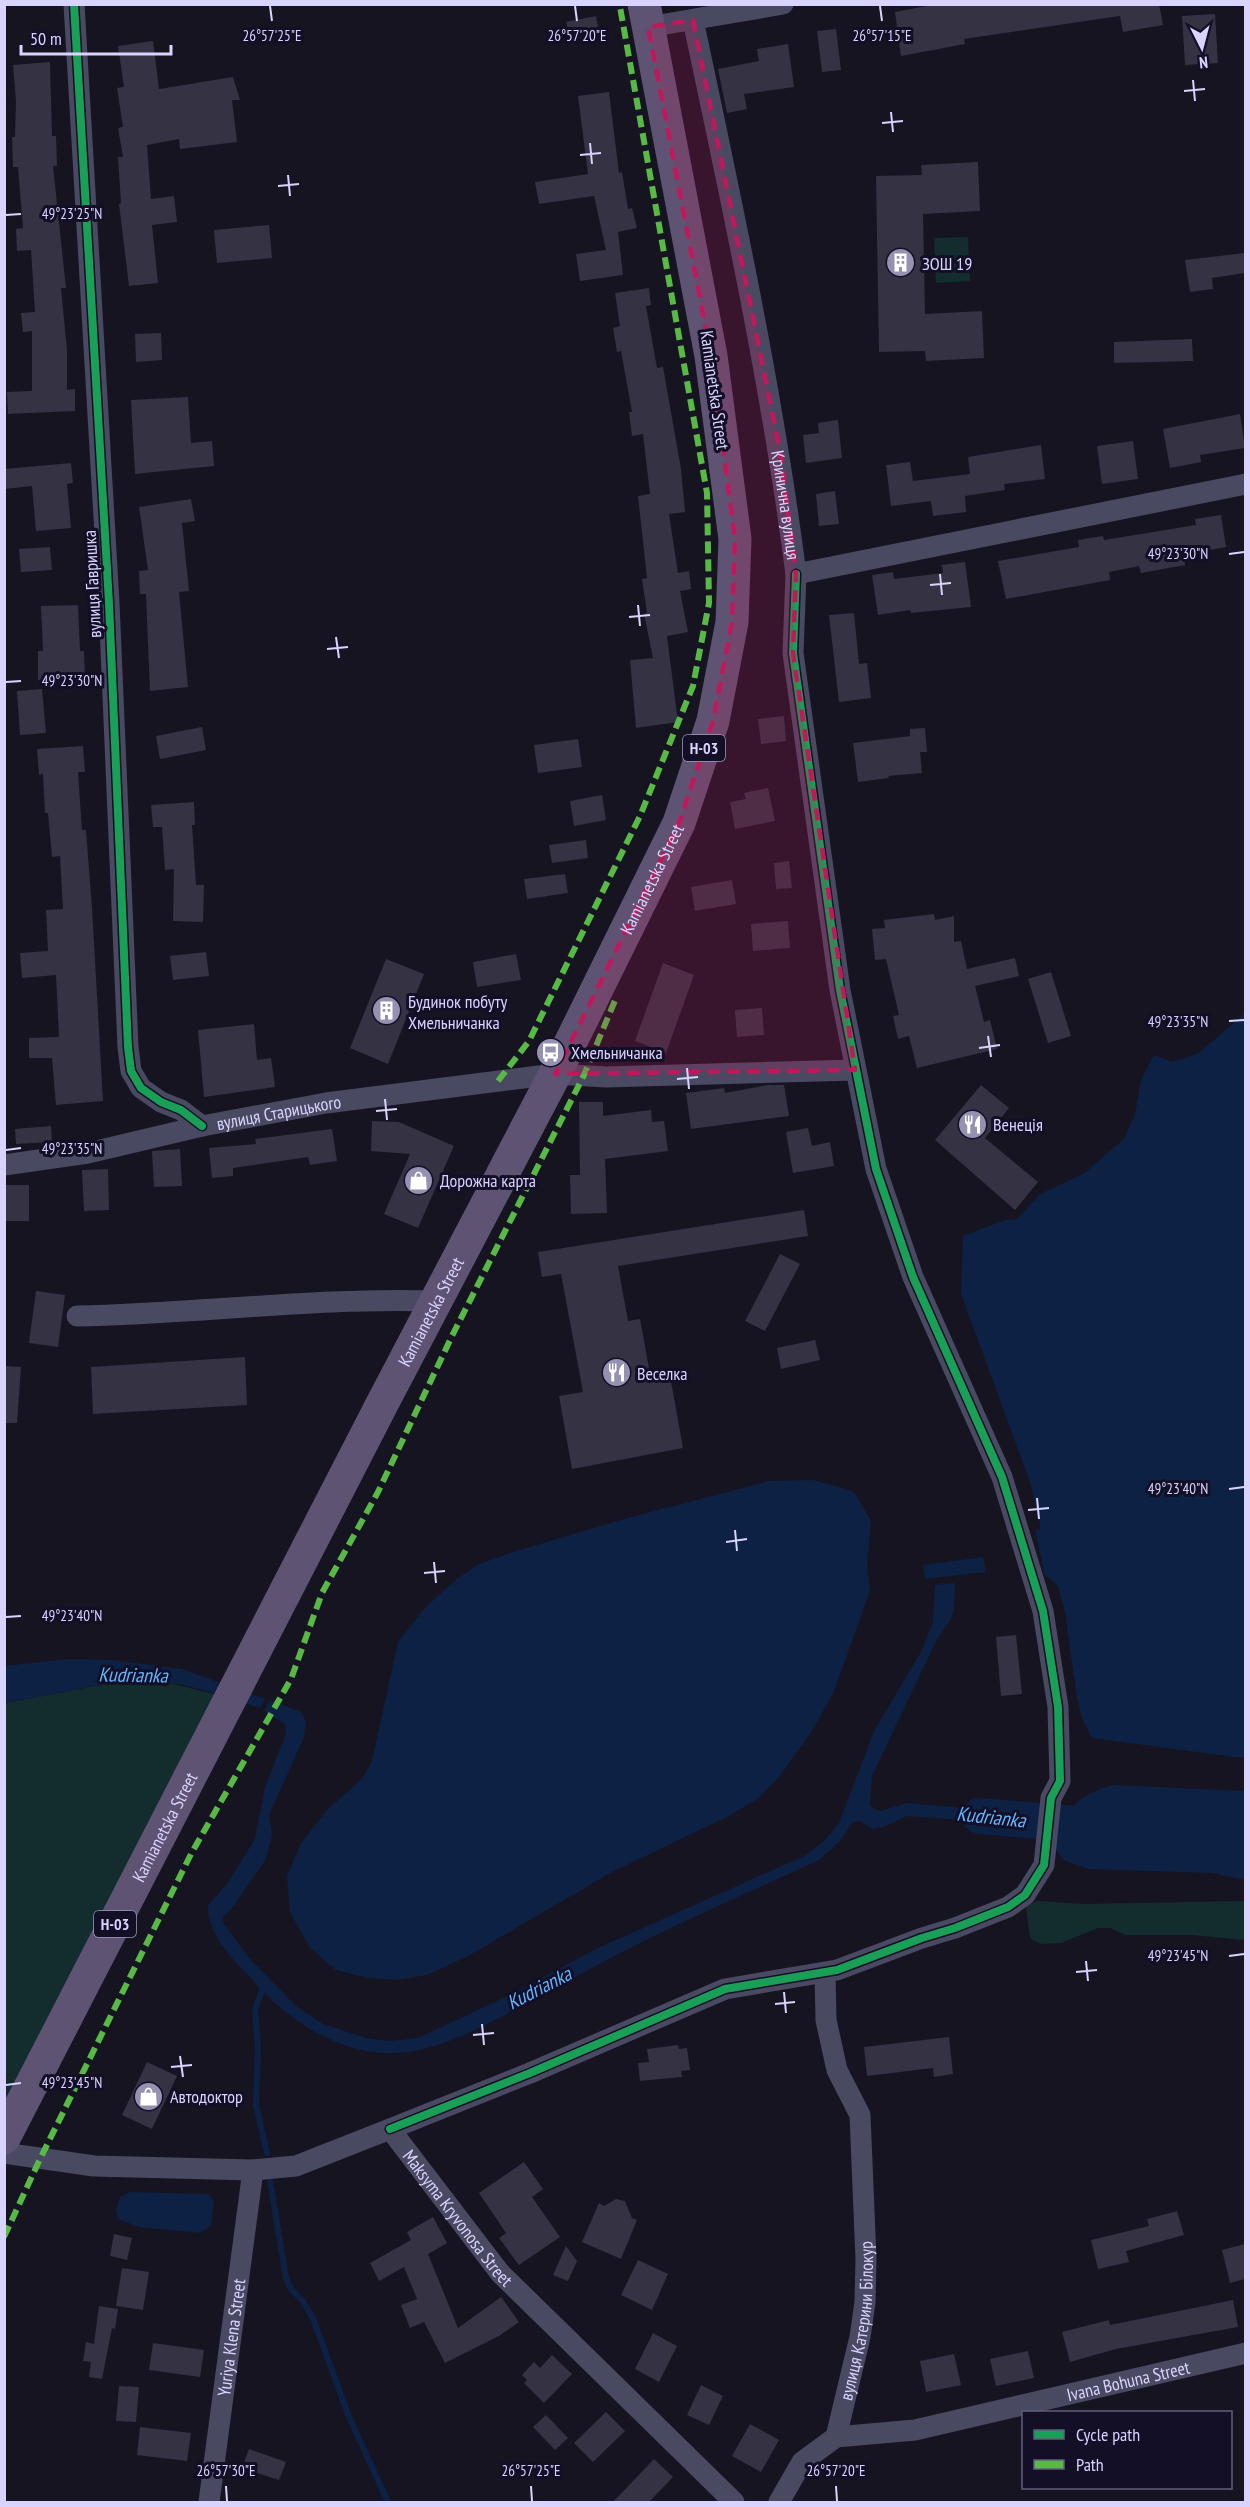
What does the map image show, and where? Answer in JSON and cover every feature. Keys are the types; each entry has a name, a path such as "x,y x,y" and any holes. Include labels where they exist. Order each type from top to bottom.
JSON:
{"main road":[{"name":"Kamianetska Street","path":"4,2138 555,1074 679,823 713,721 732,622 735,539 711,356 646,16"}],"street":[{"name":"вулиця Гавришка","path":"74,4 108,592 128,1047 131,1071 141,1088 161,1102 181,1110 202,1126"},
{"path":"646,16 693,20 783,4"},
{"name":"Кринична вулиця","path":"693,20 773,412 796,574 1245,484"},
{"path":"4,2153 94,2166 253,2170 296,2166 530,2073 725,1989 825,1973 1008,1907 1025,1895 1044,1865 1051,1798 1060,1781 1058,1707 1043,1611 1002,1477 910,1268 876,1169 840,990 793,653 796,574"},
{"name":"вулиця Старицького","path":"4,1165 88,1153 202,1126 326,1103 555,1074 606,1077 855,1070"},
{"path":"77,1316 143,1315 371,1299 436,1301"},
{"name":"вулиця Катерини Білокур","path":"825,1973 826,2020 837,2070 860,2115 865,2302 860,2337 836,2437"},
{"name":"Maksyma Kryvonosa Street","path":"390,2129 500,2273 734,2502"},
{"name":"Yuriya Klena Street","path":"209,2502 253,2170"},
{"name":"Ivana Bohuna Street","path":"836,2437 915,2430 1245,2353"},
{"path":"779,2502 802,2462 814,2450 836,2437"}],"highlighted area":[{"path":"693,20 781,456 796,574 793,653 855,1070 555,1074 679,823 713,721 732,622 735,539 711,356 648,27"}],"green space":[{"path":"968,237 970,281 936,283 934,238"},
{"path":"122,1681 135,1684 161,1681 222,1696 5,2114 5,1703"},
{"path":"1037,1901 1083,1904 1245,1901 1245,1940 1191,1935 1125,1935 1111,1928 1098,1928 1061,1943 1040,1944 1030,1938 1026,1906"}],"water":[{"path":"1245,1013 1246,1757 1234,1757 1092,1738 1082,1719 1077,1699 1065,1612 1058,1586 1045,1575 1035,1530 1041,1529 1030,1482 961,1294 963,1236 1008,1219 1016,1220 1040,1194 1083,1174 1124,1139 1135,1114 1141,1080 1154,1055 1172,1062 1199,1053"},
{"path":"813,1480 853,1491 871,1520 867,1566 870,1591 834,1691 814,1728 780,1776 759,1798 729,1816 612,1872 468,1956 427,1975 398,1980 369,1978 336,1970 310,1948 290,1912 287,1876 301,1843 328,1809 362,1779 372,1761 398,1642 424,1609 453,1582 477,1565 624,1519 770,1481"},
{"path":"983,1557 986,1572 925,1579 923,1565"},
{"path":"955,1583 951,1619 936,1641 872,1776 870,1805 880,1811 908,1803 1029,1814 1028,1825 907,1816 886,1826 872,1829 860,1821 853,1822 840,1841 819,1860 654,1936 462,2036 424,2049 404,2052 385,2053 350,2047 300,2023 272,2000 242,1969 226,1950 213,1929 208,1905 227,1884 255,1839 265,1787 286,1733 285,1724 264,1711 270,1700 301,1712 306,1721 304,1737 269,1815 272,1835 266,1859 232,1908 222,1918 224,1924 249,1958 296,2006 323,2024 366,2038 390,2041 418,2038 510,1995 596,1949 806,1855 825,1840 839,1823 874,1731 922,1650 933,1621 935,1585"},
{"path":"68,1659 113,1660 182,1669 265,1699 260,1708 189,1686 122,1681 5,1703 5,1666"},
{"path":"1113,1785 1245,1791 1245,1880 1212,1873 1088,1869 1063,1860 1056,1849 1055,1838 1080,1842 1080,1835 1052,1832 1053,1816 1065,1817 1086,1796"},
{"path":"130,2192 208,2194 214,2202 211,2225 201,2233 139,2227 118,2219 116,2210 120,2197"}],"building":[{"path":"937,4 1159,4 1163,25 1123,32 1120,16 964,39 965,44 901,56 895,12"},
{"path":"1215,14 1218,63 1185,65 1182,16"},
{"path":"596,16 599,33 570,38 566,22"},
{"path":"836,29 841,70 822,72 817,31"},
{"path":"153,41 159,89 233,77 240,100 232,100 237,142 180,149 179,139 147,145 151,199 174,196 177,222 152,225 158,283 129,286 119,204 121,203 118,157 123,157 118,128 123,127 117,88 124,87 118,46"},
{"path":"788,44 794,87 744,94 747,109 727,113 718,69 759,61 757,49"},
{"path":"50,62 52,136 56,136 57,166 53,166 66,288 61,288 67,350 67,390 75,389 75,411 8,414 7,392 32,391 32,331 23,332 21,313 35,312 31,250 17,251 16,229 23,228 18,167 13,167 12,137 15,137 16,101 13,65"},
{"path":"609,92 619,173 622,172 628,209 632,208 637,228 618,232 623,275 580,281 576,254 606,250 594,196 539,204 535,182 588,174 578,96"},
{"name":"ЗОШ 19","path":"978,162 980,211 923,214 925,314 982,311 984,358 926,361 925,351 879,352 876,176 922,175 921,165"},
{"path":"269,225 272,258 217,263 214,230"},
{"path":"1245,253 1245,273 1212,278 1213,289 1190,292 1185,260"},
{"path":"649,288 651,305 646,306 657,368 663,367 681,469 685,512 669,514 678,573 689,571 691,589 680,591 688,632 667,636 678,722 636,728 630,660 653,658 644,614 647,613 642,579 647,578 638,496 650,494 643,434 632,436 629,412 632,412 621,351 617,352 613,328 620,326 615,293"},
{"path":"161,333 162,360 136,362 135,334"},
{"path":"1192,339 1193,361 1114,363 1114,342"},
{"path":"188,397 191,443 212,441 214,466 135,474 131,400"},
{"path":"1240,414 1245,448 1200,455 1201,462 1170,468 1163,429"},
{"path":"838,420 842,458 806,463 803,435 819,433 818,423"},
{"path":"1133,441 1138,479 1102,484 1097,446"},
{"path":"1041,445 1045,479 1004,484 1005,490 965,496 966,512 933,516 931,501 891,506 886,465 910,462 913,481 970,474 968,457"},
{"path":"71,463 73,483 67,484 71,528 36,531 32,486 4,489 4,469"},
{"path":"835,491 839,524 819,526 816,494"},
{"path":"191,499 195,521 182,523 189,591 179,592 188,687 150,691 146,594 140,594 139,571 148,570 139,507"},
{"path":"1221,515 1226,547 1184,555 1185,565 1141,573 1139,566 1109,572 1110,580 1006,599 998,561 1079,547 1078,540 1103,536 1104,540 1196,525 1195,519"},
{"path":"50,547 52,570 21,572 19,549"},
{"path":"965,562 971,607 911,613 910,610 878,615 872,575 893,572 894,579 943,573 942,565"},
{"path":"78,605 80,651 84,651 85,679 38,680 38,651 43,651 41,606"},
{"path":"854,613 859,664 867,663 871,698 839,702 829,615"},
{"path":"42,689 46,733 20,735 17,691"},
{"path":"784,716 786,741 761,744 758,719"},
{"path":"202,727 206,750 160,759 156,736"},
{"path":"925,728 927,752 920,752 922,773 858,782 853,743 910,736 910,729"},
{"path":"578,739 582,767 538,773 534,745"},
{"path":"83,746 85,772 78,772 82,830 86,830 92,908 103,1101 56,1105 52,1058 29,1058 29,1038 59,1037 56,975 22,978 20,953 48,951 46,910 63,909 60,856 52,857 48,813 45,813 43,774 39,775 37,749"},
{"path":"768,788 775,821 735,829 730,802 746,799 744,793"},
{"path":"602,795 606,820 574,826 570,801"},
{"path":"194,802 195,825 192,825 196,885 204,885 203,922 173,921 174,869 165,870 162,827 153,827 151,805"},
{"path":"586,840 588,858 552,863 549,845"},
{"path":"789,861 792,888 776,889 774,863"},
{"path":"565,874 568,893 527,899 524,879"},
{"path":"732,880 736,904 695,911 691,887"},
{"path":"934,914 935,920 954,916 954,942 961,941 967,969 1015,958 1019,976 975,986 984,1022 990,1020 997,1049 917,1068 909,1036 898,1039 893,1016 899,1015 886,959 875,960 872,929 885,928 884,920"},
{"path":"788,921 790,948 753,951 751,924"},
{"path":"206,952 209,976 173,980 170,956"},
{"path":"516,954 521,980 477,987 473,962"},
{"name":"Будинок побуту Хмельничанка","path":"386,959 424,974 388,1064 350,1048"},
{"path":"663,963 694,975 666,1053 635,1041"},
{"path":"1051,972 1071,1036 1048,1043 1028,979"},
{"path":"762,1008 764,1035 737,1037 735,1010"},
{"path":"254,1024 257,1060 271,1058 275,1087 204,1097 198,1030"},
{"path":"768,1085 784,1085 789,1116 691,1129 686,1093 724,1088 725,1093"},
{"path":"981,1085 1009,1108 985,1138 1038,1182 1015,1210 935,1140"},
{"path":"579,1102 603,1102 603,1116 651,1110 652,1122 664,1121 668,1151 605,1159 607,1213 571,1214 570,1175 580,1175"},
{"path":"372,1121 399,1122 454,1146 418,1228 384,1214 410,1154 371,1151"},
{"path":"51,1126 52,1142 16,1144 15,1129"},
{"path":"808,1128 812,1146 830,1142 834,1166 793,1173 786,1132"},
{"path":"332,1129 337,1161 310,1165 308,1157 233,1168 233,1176 212,1178 209,1148 256,1144 255,1139"},
{"path":"180,1149 182,1186 154,1187 152,1151"},
{"path":"108,1169 109,1210 84,1211 82,1170"},
{"path":"5,1185 29,1185 29,1221 5,1221"},
{"path":"804,1210 808,1236 618,1266 628,1321 640,1319 651,1379 670,1376 683,1448 572,1469 559,1396 583,1392 561,1274 542,1277 538,1252"},
{"path":"780,1254 800,1264 765,1331 745,1321"},
{"path":"36,1291 65,1295 58,1347 29,1343"},
{"path":"815,1340 820,1360 781,1369 777,1348"},
{"path":"245,1357 247,1405 93,1414 91,1367"},
{"path":"4,1366 21,1367 17,1423 4,1423"},
{"path":"1016,1635 1022,1694 1001,1696 996,1637"},
{"path":"949,2037 953,2074 934,2077 933,2068 867,2076 864,2047"},
{"path":"678,2045 679,2049 687,2048 690,2070 681,2071 682,2077 640,2081 638,2063 649,2062 647,2049"},
{"path":"147,2062 177,2076 152,2129 122,2115"},
{"path":"524,2162 543,2189 532,2197 560,2237 519,2265 499,2238 506,2233 479,2193"},
{"path":"616,2199 625,2201 632,2218 637,2220 621,2259 582,2242 599,2203 604,2206"},
{"path":"1177,2211 1184,2235 1126,2251 1129,2262 1098,2269 1091,2240 1149,2226 1147,2219"},
{"path":"433,2217 447,2243 428,2254 458,2328 501,2297 519,2322 499,2336 445,2363 424,2322 410,2328 401,2305 417,2299 404,2267 379,2281 370,2263 411,2240 407,2232"},
{"path":"114,2234 132,2238 127,2260 110,2256"},
{"path":"1245,2244 1245,2279 1230,2283 1222,2250"},
{"path":"566,2246 577,2261 568,2281 553,2275"},
{"path":"638,2260 668,2274 652,2310 621,2295"},
{"path":"122,2268 149,2272 143,2310 116,2306"},
{"path":"1233,2300 1238,2327 1116,2349 1070,2362 1062,2332 1109,2320 1110,2325"},
{"path":"99,2306 118,2309 102,2379 89,2377 91,2362 83,2361 86,2342 94,2344"},
{"path":"653,2333 677,2346 659,2382 635,2369"},
{"path":"153,2343 204,2350 200,2377 149,2370"},
{"path":"1028,2351 1034,2378 996,2386 990,2359"},
{"path":"954,2354 961,2385 926,2392 920,2361"},
{"path":"552,2355 572,2374 544,2403 524,2383 527,2380 522,2375 534,2362 540,2368"},
{"path":"701,2385 723,2396 709,2425 687,2415"},
{"path":"119,2386 139,2387 136,2422 116,2421"},
{"path":"606,2412 625,2431 593,2462 574,2443"},
{"path":"546,2415 568,2438 555,2450 533,2427"},
{"path":"750,2424 779,2440 761,2472 732,2456"},
{"path":"140,2427 191,2433 187,2461 137,2455"},
{"path":"249,2449 286,2462 279,2480 242,2468"},
{"path":"654,2459 673,2477 649,2502 613,2502"}],"waterway":[{"name":"Kudrianka","path":"980,1816 1086,1825"},
{"path":"262,1990 255,2010 258,2047 256,2105 267,2153"},
{"path":"270,2181 286,2278 291,2289 302,2300 313,2318 349,2417 388,2502"}],"marked path":[{"path":"498,1081 529,1041 640,816 693,686 709,603 707,493 620,7"},
{"path":"4,2237 40,2159 191,1854 291,1679 322,1593 378,1492 452,1336 584,1075 616,998"}],"cycle path":[{"path":"74,4 109,603 128,1047 131,1071 141,1088 161,1102 181,1110 202,1126"},
{"path":"390,2129 530,2073 725,1989 837,1970 1008,1907 1025,1895 1044,1865 1051,1798 1060,1781 1058,1707 1043,1611 1002,1477 913,1277 876,1169 840,990 793,653 796,574"}],"place":[{"name":"ЗОШ 19","path":"901,263"},
{"name":"Будинок побуту Хмельничанка","path":"387,1011"},
{"name":"Хмельничанка","path":"550,1052"},
{"name":"Венеція","path":"972,1124"},
{"name":"Дорожна карта","path":"419,1180"},
{"name":"Веселка","path":"616,1373"},
{"name":"Автодоктор","path":"149,2096"}]}
